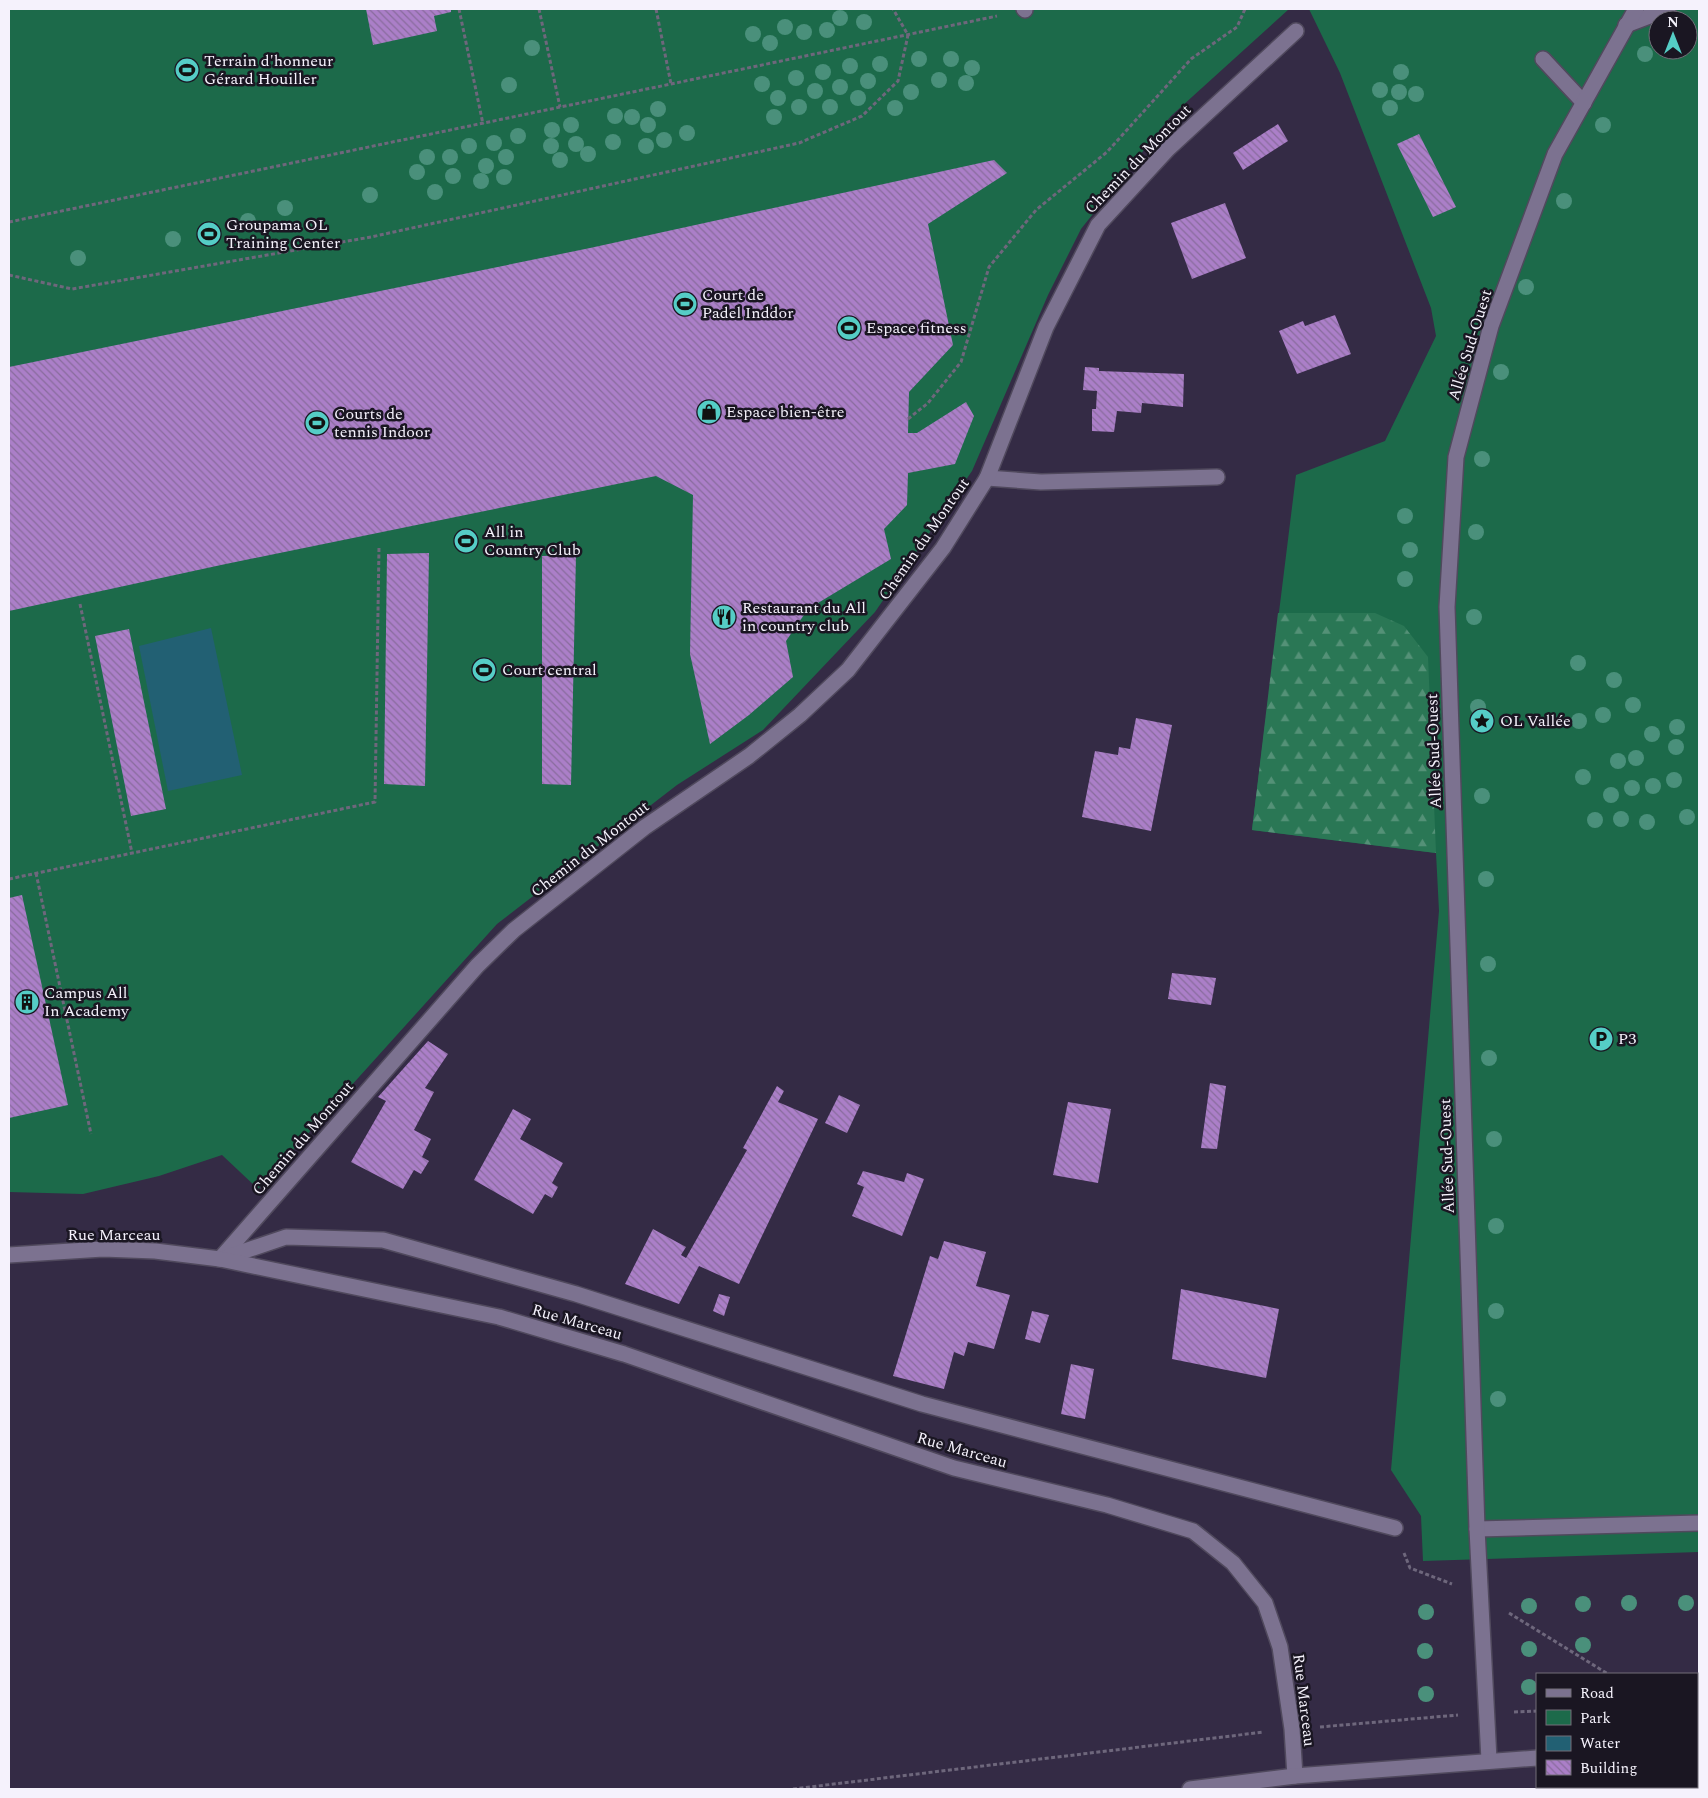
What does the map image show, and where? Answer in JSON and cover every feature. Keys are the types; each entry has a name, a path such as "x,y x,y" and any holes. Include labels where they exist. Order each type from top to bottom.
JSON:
{"street":[{"name":"Allée Sud-Ouest","path":"1489,1760 1477,1529 1447,607 1456,457 1491,326 1555,154 1626,25 1638,9"},
{"path":"1626,25 1668,9"},
{"name":"Chemin du Montout","path":"220,1259 471,974 514,930 645,827 749,756 800,715 848,670 943,548 987,478 1046,327 1098,225 1168,149 1296,31"},
{"path":"1543,59 1584,103"},
{"name":"Chemin du Montout","path":"987,478 1041,482 1217,477"},
{"name":"Rue Marceau","path":"220,1259 286,1237 383,1240 576,1294 922,1404 1395,1528"},
{"name":"Rue Marceau","path":"9,1255 103,1249 155,1251 220,1259 499,1318 624,1354 954,1468 1107,1505 1193,1531 1233,1563 1265,1602 1280,1647 1292,1729 1295,1776"},
{"path":"1477,1529 1699,1523"},
{"path":"1190,1789 1295,1776 1489,1760 1536,1758"}],"path":[{"path":"459,9 483,124"},
{"path":"539,9 560,107"},
{"path":"656,9 671,84"},
{"path":"9,275 72,289 371,237 799,143 862,116 898,81 908,35 893,9"},
{"path":"9,222 908,35 1024,9"},
{"path":"908,419 928,403 960,362 989,267 1036,210 1106,152 1191,59 1237,27 1245,9"},
{"path":"9,879 375,802 379,547"},
{"path":"80,604 132,853"},
{"path":"36,873 91,1134"},
{"path":"793,1789 1292,1729 1486,1713"}],"green space":[{"name":"All in Country Club","path":"9,9 1289,9 1171,116 1081,229 1048,295 972,471 875,612 763,730 677,785 497,924 258,1189 222,1155 159,1176 83,1194 9,1192"},
{"name":"OL Vallée","path":"1309,9 1699,9 1699,1552 1423,1561 1421,1516 1391,1470 1439,911 1436,853 1252,830 1296,475 1385,441 1436,336 1431,308 1340,73"},
{"path":"1278,613 1375,613 1404,626 1428,657 1436,853 1252,830"}],"water":[{"path":"211,628 242,775 168,791 139,646"}],"building":[{"path":"366,9 451,9 451,12 434,16 437,31 373,45"},
{"path":"1278,124 1288,141 1243,170 1233,153"},
{"path":"1419,134 1456,207 1433,217 1397,144"},
{"path":"994,160 1007,173 928,224 953,345 909,392 908,433 917,433 966,402 974,416 955,464 908,473 907,505 884,529 891,559 808,609 786,641 793,677 749,715 710,744 690,654 693,495 656,476 221,565 9,611 9,367 590,248"},
{"path":"1225,203 1246,258 1192,279 1171,223"},
{"path":"1335,315 1351,354 1297,374 1279,331 1303,321 1305,326"},
{"path":"1085,367 1099,368 1099,371 1184,374 1183,407 1142,403 1141,413 1117,411 1114,432 1092,431 1092,409 1096,409 1097,391 1083,390"},
{"path":"429,553 425,786 384,784 387,554"},
{"path":"576,555 571,785 542,784 542,556"},
{"path":"129,629 166,809 131,816 95,636"},
{"path":"1136,718 1172,725 1151,831 1082,817 1095,751 1118,755 1119,747 1130,749"},
{"name":"Campus All In Academy","path":"22,895 68,1105 9,1118 9,898"},
{"path":"1172,973 1216,978 1211,1005 1168,999"},
{"path":"428,1041 448,1054 425,1088 434,1092 414,1130 431,1139 422,1157 429,1161 421,1174 414,1170 403,1189 351,1162 386,1101 378,1097"},
{"path":"1210,1083 1226,1086 1217,1149 1201,1148"},
{"path":"777,1086 784,1091 778,1102 818,1119 739,1284 699,1266 679,1304 625,1284 653,1229 686,1247 681,1255 686,1258 747,1150 743,1148"},
{"path":"839,1095 860,1105 847,1133 825,1123"},
{"path":"1068,1102 1111,1109 1098,1183 1053,1175"},
{"path":"513,1109 531,1119 520,1139 563,1163 552,1183 558,1187 552,1198 545,1194 533,1214 474,1180"},
{"path":"863,1171 904,1182 907,1173 924,1179 902,1236 852,1216 864,1187 857,1184"},
{"path":"944,1241 986,1252 976,1286 1010,1295 994,1349 968,1342 964,1356 954,1352 944,1389 893,1376 930,1256 938,1259"},
{"path":"1181,1289 1279,1309 1266,1378 1172,1359"},
{"path":"719,1294 730,1297 724,1316 713,1311"},
{"path":"1032,1311 1049,1315 1040,1343 1025,1339"},
{"path":"1071,1364 1094,1369 1085,1419 1061,1414"}],"place":[{"name":"Terrain d'honneur Gérard Houiller","path":"187,70"},
{"name":"Groupama OL Training Center","path":"209,234"},
{"name":"Court de Padel Inddor","path":"685,304"},
{"name":"Espace fitness","path":"849,328"},
{"name":"Espace bien-être","path":"709,412"},
{"name":"Courts de tennis Indoor","path":"317,423"},
{"name":"All in Country Club","path":"466,541"},
{"name":"Restaurant du All in country club","path":"724,617"},
{"name":"Court central","path":"484,670"},
{"name":"OL Vallée","path":"1482,721"},
{"name":"Campus All In Academy","path":"27,1002"},
{"name":"P3","path":"1601,1039"}]}
